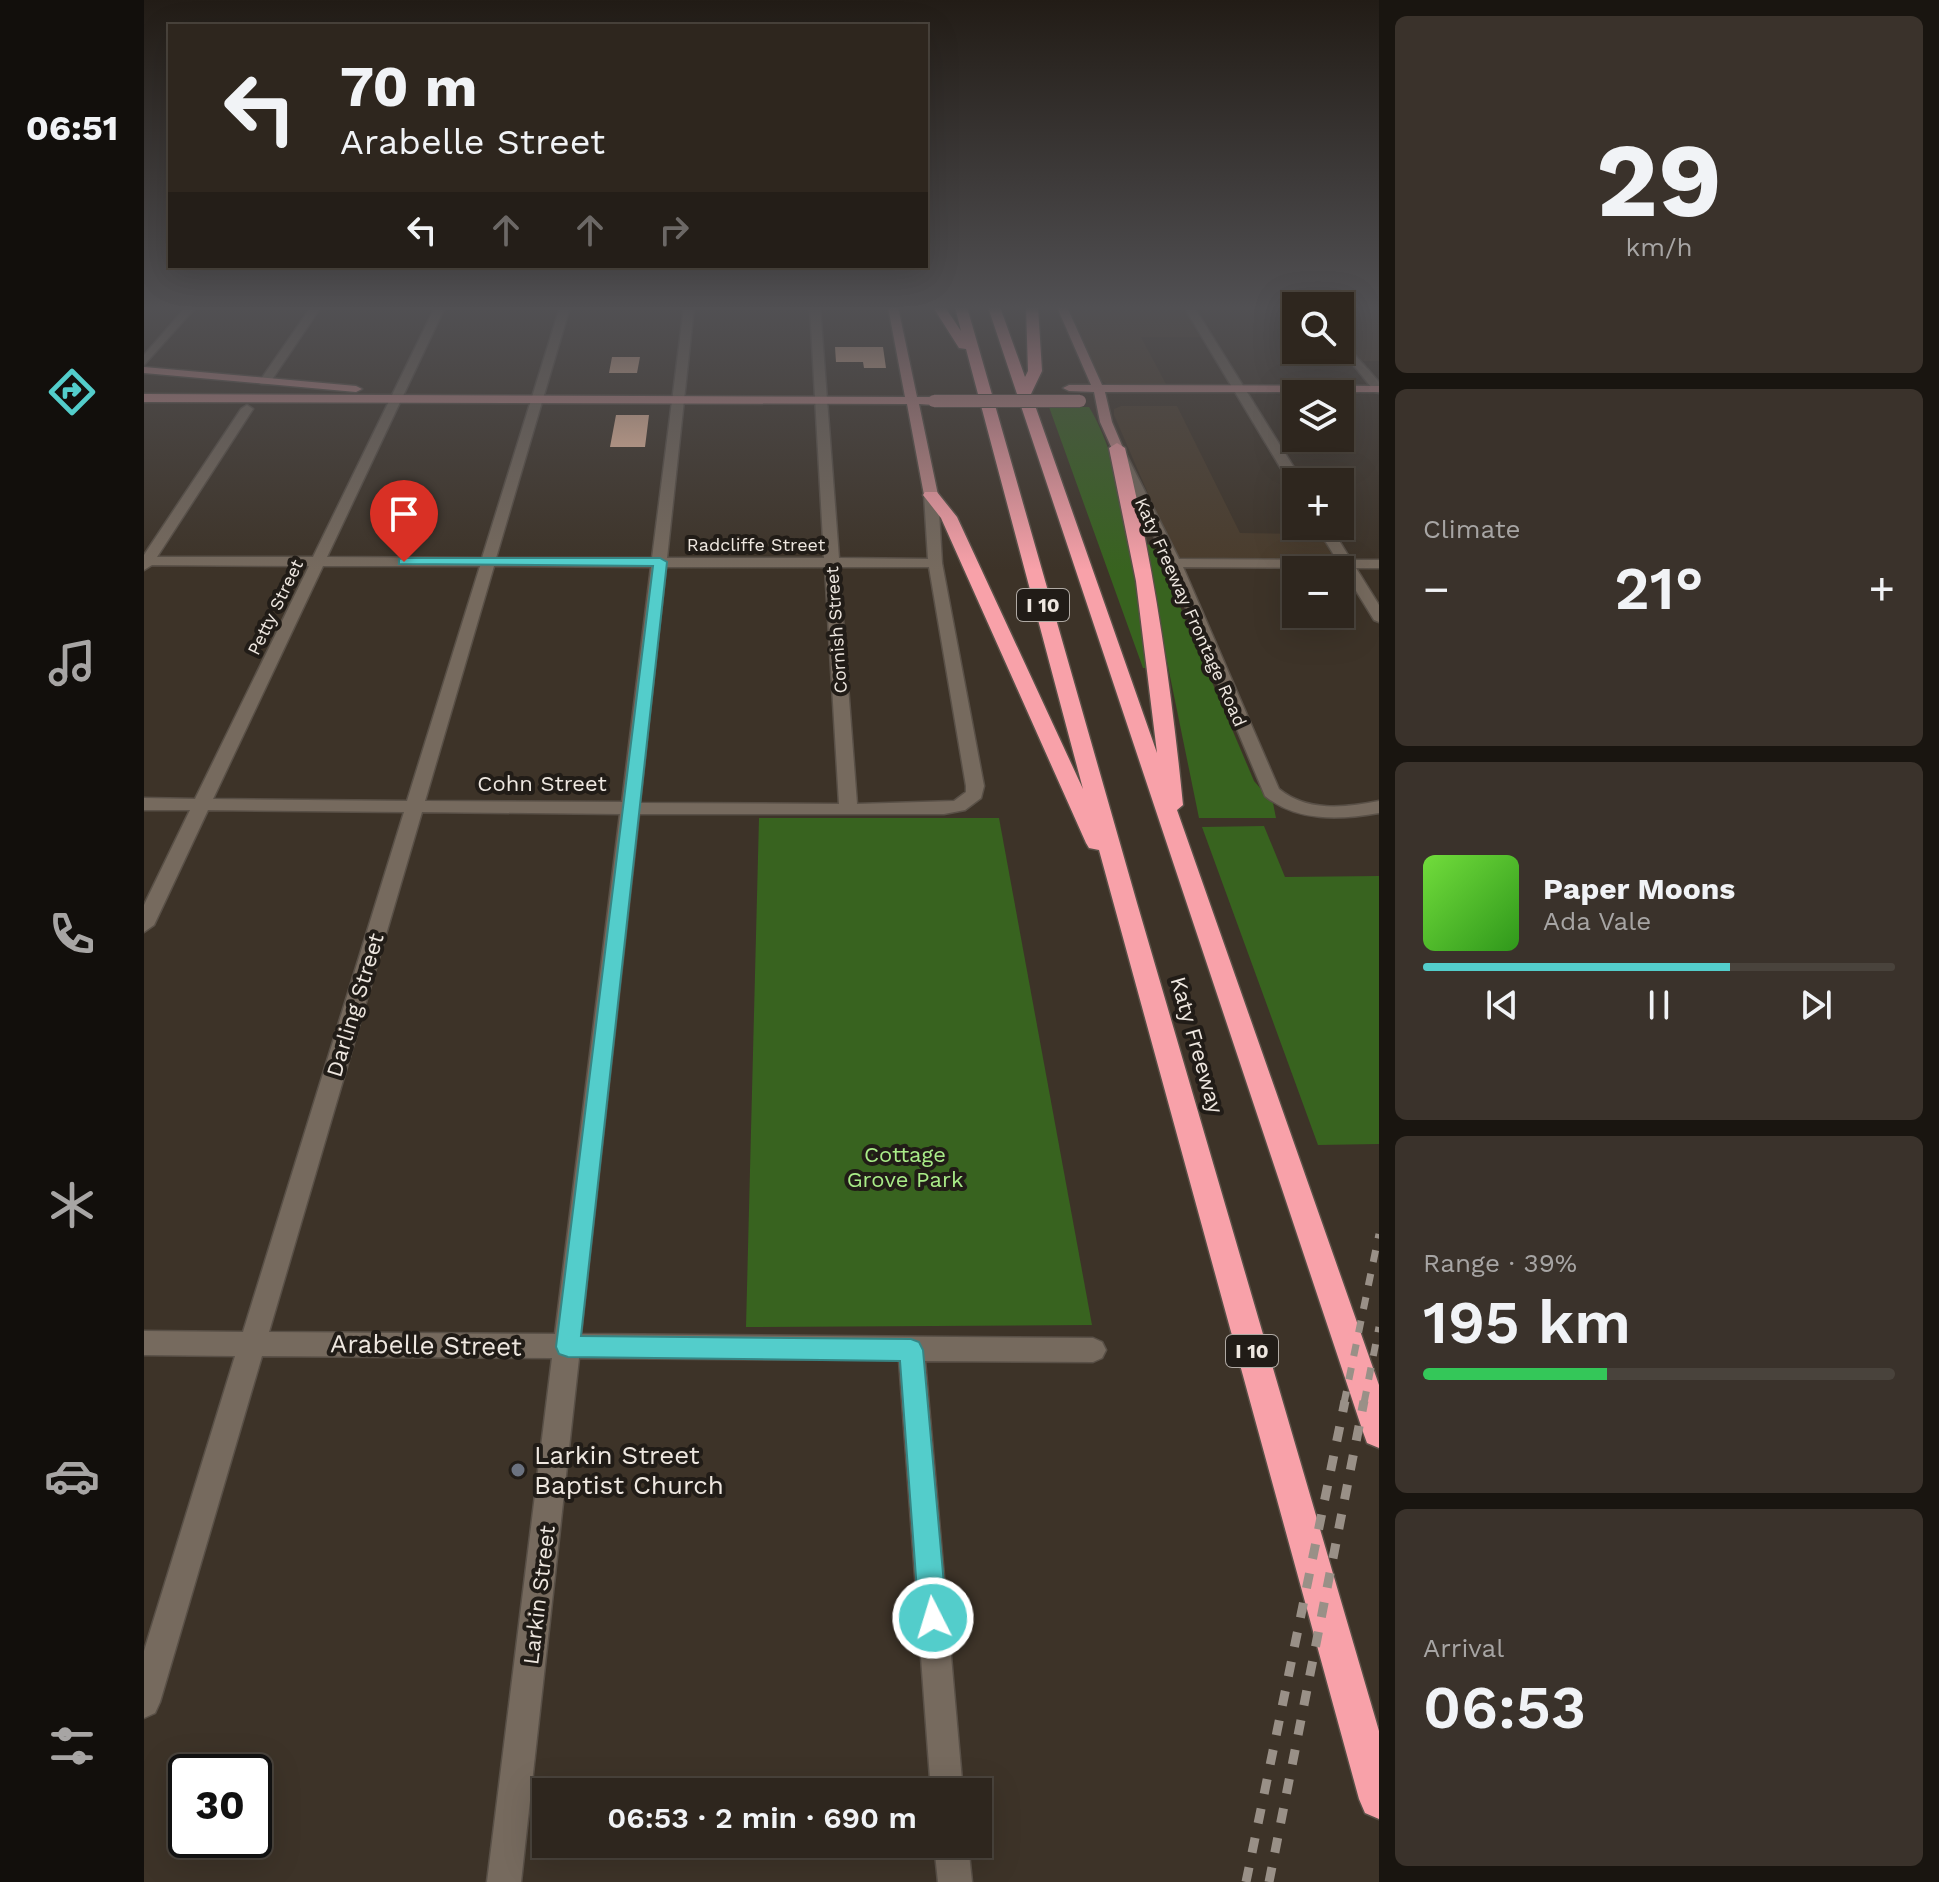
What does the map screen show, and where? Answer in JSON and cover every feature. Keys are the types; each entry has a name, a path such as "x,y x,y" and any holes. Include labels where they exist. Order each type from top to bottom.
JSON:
{"highway":[{"name":"Katy Freeway","path":"985,395 1125,903 1379,1799"},
{"name":"Katy Freeway","path":"1023,396 1379,1432"},
{"path":"1117,448 1132,506 1162,689 1176,843"},
{"path":"931,495 949,517 1125,903"}],"main road":[{"path":"353,395 398,396"},
{"path":"387,395 398,396"},
{"path":"910,395 931,495"},
{"path":"144,398 1079,395 1105,399 1168,395"},
{"name":"Katy Freeway Frontage Road","path":"1103,395 1106,422 1117,448"},
{"path":"144,409 247,409 398,396"},
{"path":"1354,403 1379,402"}],"street":[{"name":"Larkin Street","path":"504,1882 679,395"},
{"name":"Cornish Street","path":"821,395 848,810"},
{"path":"1244,395 1287,468"},
{"name":"Petty Street","path":"144,925 398,396"},
{"name":"Darling Street","path":"144,1702 539,396"},
{"path":"145,563 247,409"},
{"name":"Katy Freeway Frontage Road","path":"1117,448 1174,563 1266,785 1287,804 1313,810 1379,807"},
{"path":"931,495 935,563"},
{"name":"Radcliffe Street","path":"145,563 935,563"},
{"name":"Cohn Street","path":"144,804 848,810 944,808 965,803 975,794 975,786 935,563"},
{"path":"1174,563 1282,563"},
{"path":"1354,563 1379,564"},
{"path":"1354,577 1379,617"},
{"name":"Arabelle Street","path":"144,1343 1093,1350"},
{"path":"911,1350 946,1778"},
{"path":"952,1858 955,1882"}],"shaded area":[{"path":"1121,406 1177,406 1240,533 1282,534 1282,540 1323,540 1333,556 1282,556 1282,560 1185,561 1176,558 1114,409"}],"green space":[{"path":"1049,407 1089,407 1102,433 1123,497 1154,668 1143,668"},
{"path":"1143,544 1154,545 1254,781 1273,803 1276,818 1199,818"},
{"name":"Cottage Grove Park","path":"759,818 999,818 1092,1325 746,1327"},
{"path":"1264,826 1285,877 1379,876 1379,1144 1318,1145 1202,827"}],"building":[{"path":"616,415 649,415 645,447 610,447"}],"railway":[{"path":"1344,1403 1379,1234"},
{"path":"1364,1403 1379,1327"},
{"path":"1246,1882 1345,1401"},
{"path":"1269,1882 1364,1401"}],"place":[{"name":"Larkin Street Baptist Church","path":"518,1470"}],"route":[{"path":"404,562 660,562 568,1347 911,1350 933,1618"}]}
